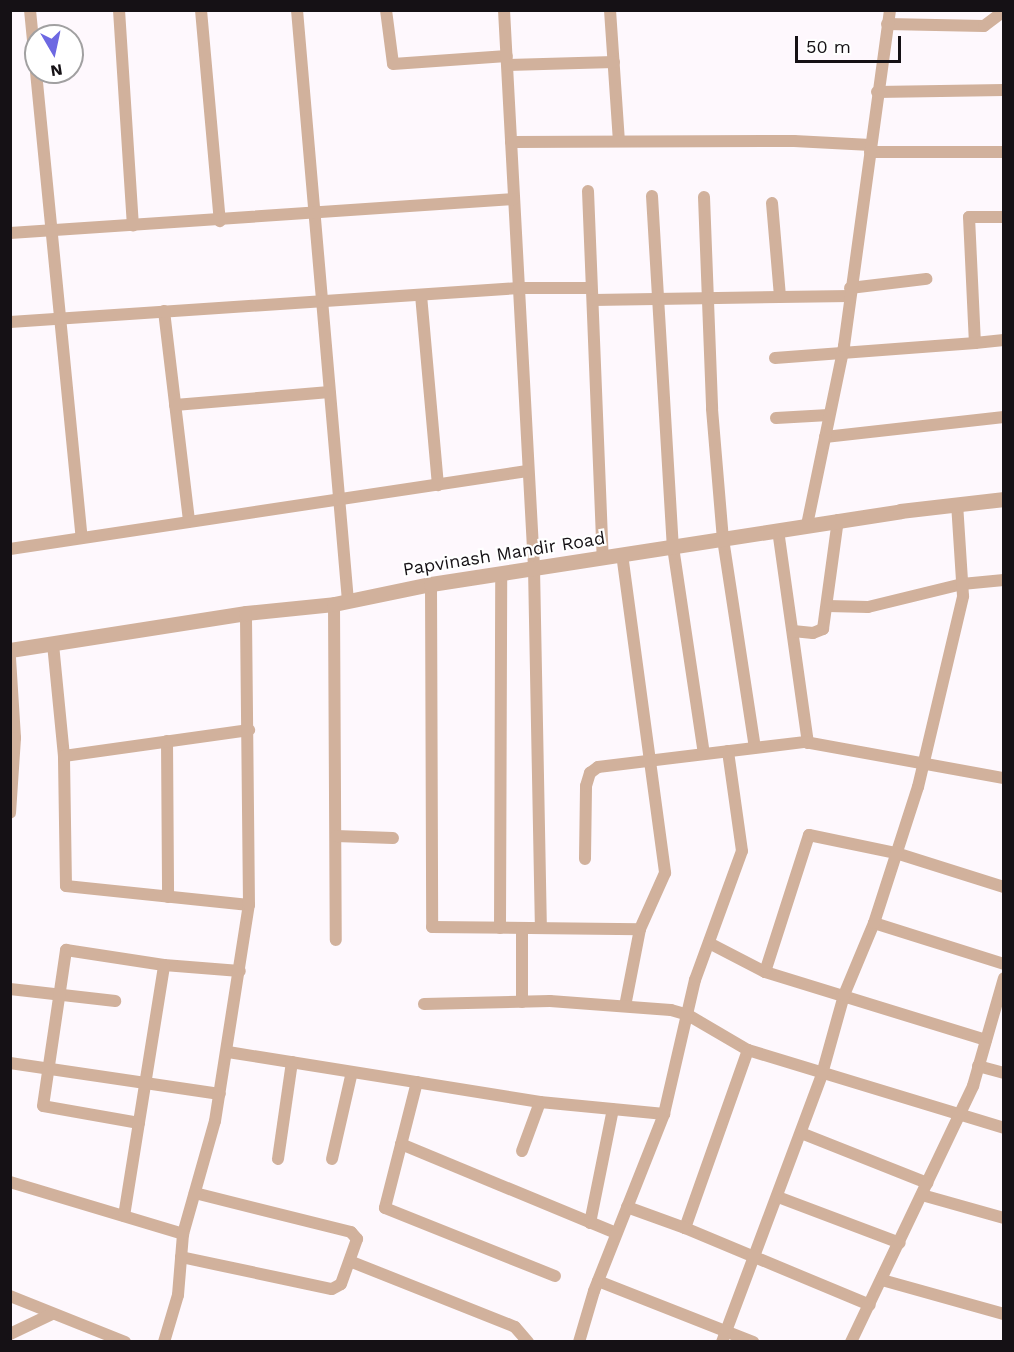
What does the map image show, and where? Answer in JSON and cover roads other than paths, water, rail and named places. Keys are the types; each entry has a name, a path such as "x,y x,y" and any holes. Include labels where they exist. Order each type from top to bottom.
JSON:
{"street":[{"path":"119,10 134,226"},
{"path":"201,10 220,221"},
{"path":"297,10 338,501 341,602 336,940"},
{"path":"386,10 393,64 507,61 614,63"},
{"path":"504,10 534,568 541,928"},
{"path":"610,10 619,141"},
{"path":"807,525 842,352 890,10"},
{"path":"887,24 984,26 1004,11"},
{"path":"37,84 82,537"},
{"path":"877,92 1004,90"},
{"path":"511,142 619,141 1004,152"},
{"path":"588,191 603,558"},
{"path":"652,196 673,547 704,754"},
{"path":"704,197 712,409 723,539 755,748"},
{"path":"10,233 315,215 514,199"},
{"path":"772,203 780,296"},
{"path":"975,343 969,217 1004,217"},
{"path":"10,322 519,288 658,298 780,296 850,292 926,279"},
{"path":"421,295 438,485"},
{"path":"164,311 189,522"},
{"path":"775,358 1004,340"},
{"path":"175,405 329,392"},
{"path":"776,418 829,415"},
{"path":"825,437 1004,417"},
{"path":"10,549 527,471"},
{"name":"Papvinash Mandir Road","path":"10,651 246,613 341,602 431,584 838,520 1004,499"},
{"path":"724,1337 822,1074 844,995 873,923 924,764 963,596 957,504"},
{"path":"793,631 813,633 823,629 828,606 838,520"},
{"path":"778,530 808,743"},
{"path":"622,554 652,760 665,873 640,929 625,1006"},
{"path":"500,928 501,573"},
{"path":"828,606 868,607 962,584 1004,580"},
{"path":"431,584 432,927 640,929"},
{"path":"164,1341 178,1295 183,1234 220,1094 249,905 246,613"},
{"path":"53,644 64,756 66,886 249,905"},
{"path":"10,658 15,738 10,813"},
{"path":"64,756 249,730"},
{"path":"167,741 168,897"},
{"path":"585,858 590,773 598,767 808,743 1004,778"},
{"path":"579,1341 598,1281 664,1114 694,980 742,852 728,751"},
{"path":"765,972 809,835 896,853 1004,886"},
{"path":"336,836 393,838"},
{"path":"873,923 1004,964"},
{"path":"522,928 522,1002"},
{"path":"709,944 765,972 986,1040"},
{"path":"139,1123 43,1106 46,1069 66,950 164,965 240,970"},
{"path":"124,1216 164,965"},
{"path":"851,1341 959,1116 978,1066 1003,980"},
{"path":"10,989 115,1001"},
{"path":"424,1004 522,1002 625,1006 688,1015 748,1050 1004,1128"},
{"path":"685,1228 748,1050"},
{"path":"228,1052 540,1102 664,1114"},
{"path":"278,1160 292,1062"},
{"path":"10,1064 220,1094"},
{"path":"978,1066 1004,1073"},
{"path":"332,1159 352,1072"},
{"path":"417,1082 385,1208 555,1276"},
{"path":"522,1151 540,1102"},
{"path":"590,1222 613,1109"},
{"path":"801,1133 927,1183"},
{"path":"401,1144 616,1233"},
{"path":"10,1182 183,1234"},
{"path":"181,1257 332,1289 341,1284 352,1262 357,1239 351,1232 195,1193"},
{"path":"922,1195 1004,1218"},
{"path":"778,1197 900,1243"},
{"path":"627,1207 685,1228 870,1305"},
{"path":"352,1262 515,1327 528,1341"},
{"path":"882,1280 1004,1314"},
{"path":"598,1281 724,1337 753,1341"},
{"path":"10,1296 125,1341"},
{"path":"10,1334 52,1314"}]}
